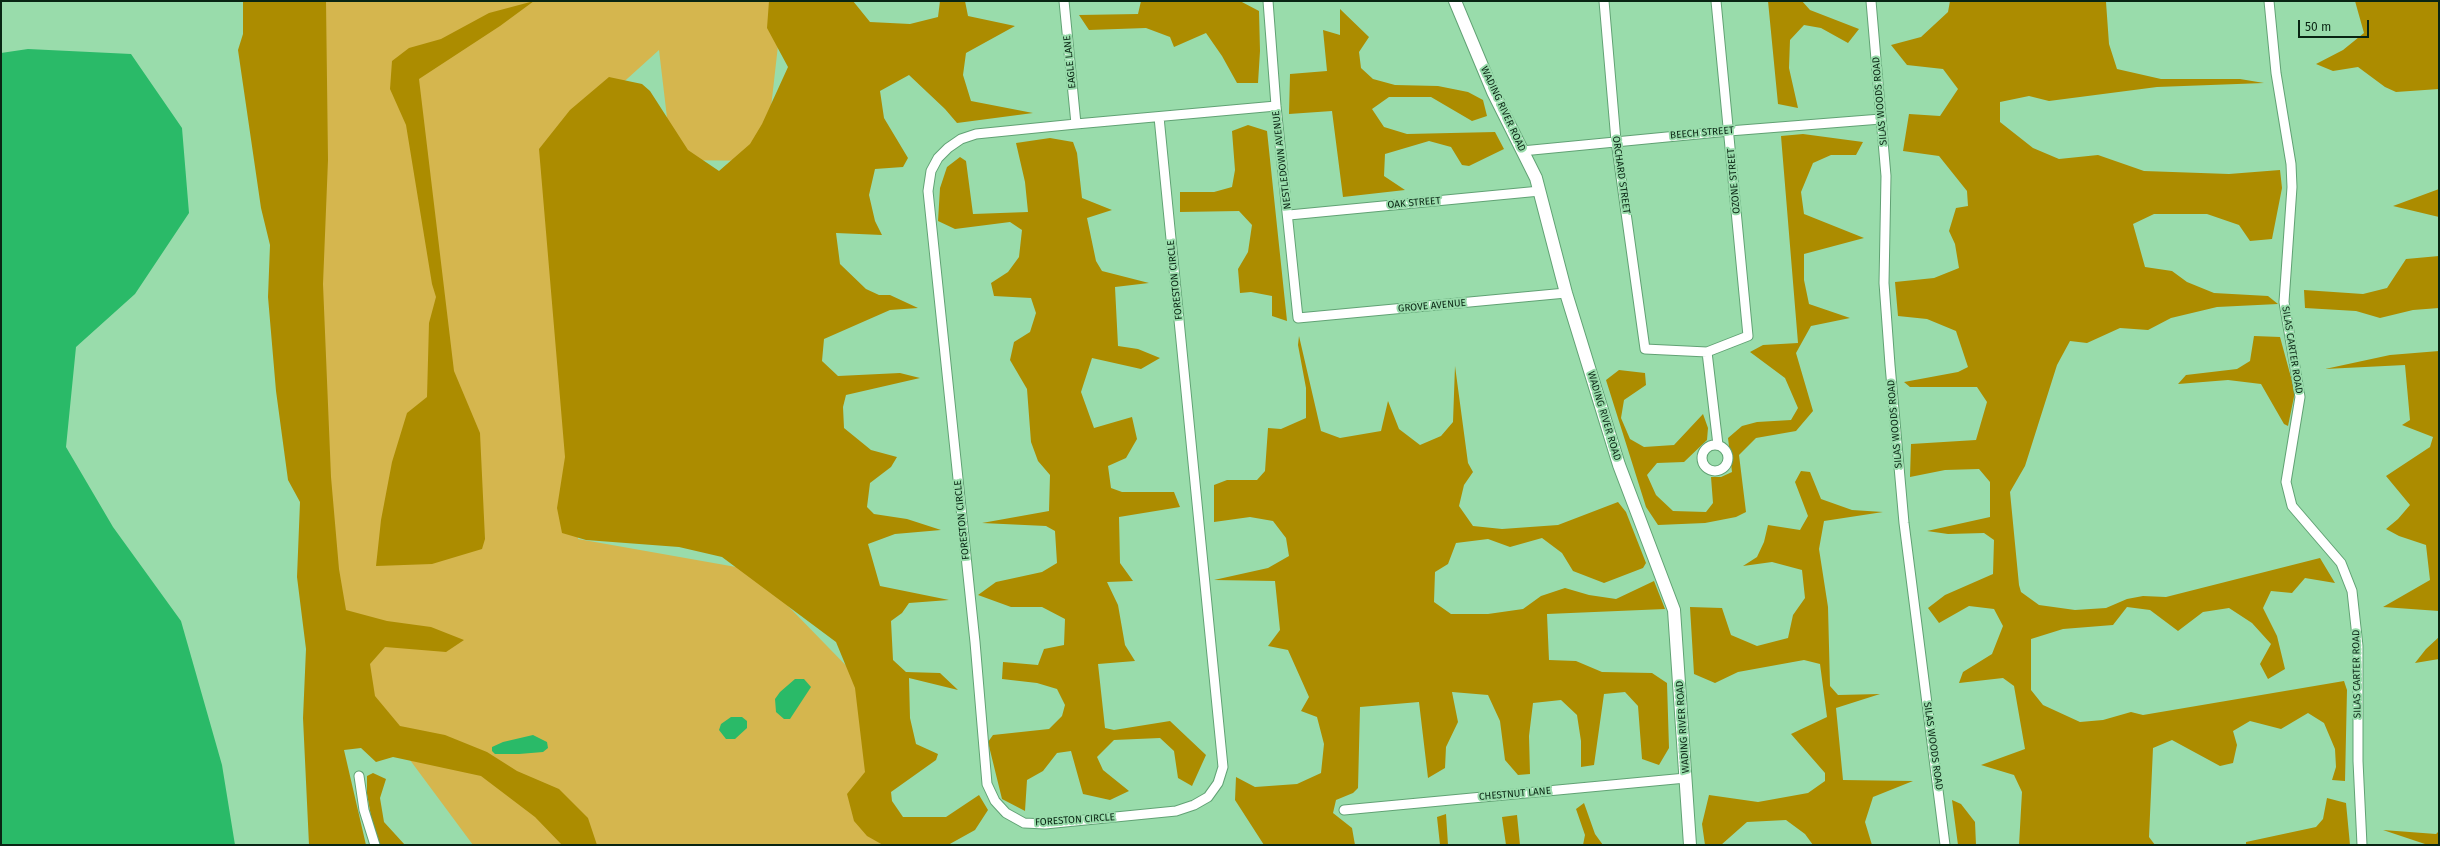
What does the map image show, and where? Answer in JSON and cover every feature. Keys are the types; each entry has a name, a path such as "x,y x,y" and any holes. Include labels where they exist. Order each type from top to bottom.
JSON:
{"main road":[{"name":"WADING RIVER ROAD","path":"1455,1 1493,92 1540,191 1566,293 1619,465 1674,610 1690,845"}],"street":[{"name":"EAGLE LANE","path":"1064,1 1076,124"},
{"name":"NESTLEDOWN AVENUE","path":"1268,1 1276,106 1289,215 1298,318"},
{"name":"ORCHARD STREET","path":"1604,1 1616,142 1644,349 1707,352"},
{"name":"OZONE STREET","path":"1707,352 1748,336 1716,1"},
{"name":"SILAS WOODS ROAD","path":"1871,1 1886,176 1884,283 1890,365 1904,523 1945,845"},
{"name":"SILAS CARTER ROAD","path":"2269,1 2276,73 2291,164 2292,187 2284,302 2300,397 2286,482 2292,506 2341,563 2352,591 2358,646 2358,761 2362,845"},
{"name":"FORESTON CIRCLE","path":"1159,117 1222,767 1218,783 1208,797 1194,805 1176,811 1045,824 1024,823 1006,813 995,801 987,784 975,642 928,190 931,171 938,158 948,148 961,139 976,134 1276,106"},
{"name":"BEECH STREET","path":"1522,151 1729,131 1882,119"},
{"name":"OAK STREET","path":"1289,215 1540,191"},
{"name":"GROVE AVENUE","path":"1298,318 1566,293"},
{"path":"1707,352 1718,445"},
{"path":"359,776 364,810 375,845"},
{"name":"CHESTNUT LANE","path":"1344,810 1686,778"}],"shaded area":[{"path":"243,1 326,1 328,160 323,284 331,477 339,569 346,610 387,621 431,627 464,640 446,652 385,647 370,664 375,696 400,726 445,735 487,752 517,771 559,789 588,818 597,845 562,845 535,817 481,776 393,757 376,762 361,748 344,750 366,845 309,845 303,718 306,649 297,577 300,502 288,480 276,391 268,297 270,245 261,208 238,50 243,34"},
{"path":"297,1 783,1 765,161 672,160 659,50 554,145 578,539 753,570 864,684 884,845 473,845 344,671"},
{"path":"534,1 500,26 419,79 454,371 480,433 485,539 482,549 432,564 376,566 381,520 392,462 407,413 427,397 429,323 436,297 432,284 406,125 390,89 392,61 409,48 441,39 489,13"},
{"path":"769,1 853,1 870,22 910,24 938,17 940,1 965,1 968,16 1015,26 966,53 963,75 971,101 1033,113 957,123 945,109 909,75 880,91 884,118 908,158 903,167 875,169 869,195 875,221 882,235 836,233 840,264 866,289 879,295 890,295 918,308 890,310 824,339 822,361 838,376 900,373 920,378 846,395 843,407 844,428 871,450 897,457 891,467 870,483 867,507 874,514 907,519 941,530 895,534 868,544 880,586 949,600 909,603 902,613 891,621 893,660 906,672 940,673 958,690 909,678 910,718 916,744 938,754 936,760 891,792 892,801 903,817 946,817 979,795 988,810 975,830 948,845 883,845 867,836 854,821 847,794 865,772 855,688 836,642 722,557 679,547 586,540 562,533 557,508 565,457 539,149 570,110 609,77 642,84 650,91 688,150 719,171 750,144 762,124 788,67 767,28"},
{"path":"1141,1 1240,1 1259,11 1260,51 1258,83 1237,83 1222,56 1206,33 1174,47 1170,37 1146,28 1089,30 1079,15 1138,14"},
{"path":"1768,1 1802,1 1810,10 1859,29 1848,43 1821,28 1804,25 1790,40 1789,68 1798,108 1778,104"},
{"path":"1950,1 2104,1 2106,2 2109,44 2117,69 2161,79 2240,79 2264,83 2157,87 2049,101 2029,96 2000,102 2000,122 2033,148 2059,159 2098,155 2144,171 2229,174 2280,170 2282,188 2272,239 2250,241 2239,225 2207,214 2154,214 2133,224 2145,267 2172,271 2187,282 2214,293 2268,296 2278,304 2217,307 2171,318 2148,330 2120,328 2087,343 2070,341 2057,365 2025,466 2010,492 2019,585 2021,592 2039,605 2075,610 2106,608 2127,599 2143,596 2166,597 2320,558 2335,583 2305,578 2292,593 2271,591 2263,608 2277,636 2285,669 2268,679 2260,664 2271,644 2252,623 2229,608 2203,612 2178,631 2150,610 2127,607 2113,625 2063,629 2031,639 2031,690 2043,705 2080,722 2103,720 2131,712 2143,715 2344,681 2347,690 2345,781 2332,780 2336,767 2335,749 2324,723 2308,713 2281,729 2250,721 2233,731 2237,745 2233,763 2220,766 2172,740 2153,748 2149,837 2155,845 2019,845 2022,792 2014,775 1981,765 2025,749 2014,686 2003,678 1959,683 1963,672 1992,654 2003,626 1994,609 1969,606 1939,623 1928,608 1945,595 1993,574 1994,540 1984,533 1948,534 1927,531 1990,517 1990,482 1979,469 1945,470 1910,477 1911,444 1976,440 1987,402 1977,387 1910,387 1904,382 1958,372 1968,367 1956,331 1927,319 1898,316 1895,282 1934,278 1959,268 1955,244 1949,231 1956,208 1968,206 1967,191 1939,156 1903,151 1909,114 1940,116 1958,89 1943,69 1907,65 1891,45 1921,37 1948,12"},
{"path":"2355,1 2439,1 2439,89 2396,92 2385,87 2358,67 2333,71 2316,64 2343,50 2364,33"},
{"path":"1340,9 1369,37 1359,52 1361,68 1373,79 1395,85 1438,86 1468,92 1483,100 1487,116 1472,121 1431,97 1389,97 1372,109 1384,127 1407,134 1495,132 1504,149 1469,166 1462,165 1451,147 1429,141 1385,154 1384,176 1405,190 1343,197 1332,111 1289,114 1290,74 1327,71 1323,30 1340,35"},
{"path":"28,49 131,54 182,128 189,213 135,294 76,347 66,447 113,527 181,621 222,765 235,845 1,845 1,53"},
{"path":"1248,125 1267,131 1287,321 1272,316 1272,296 1251,292 1240,293 1238,269 1248,252 1252,225 1239,211 1180,212 1180,192 1214,192 1232,187 1235,170 1232,131"},
{"path":"1803,134 1863,142 1856,155 1831,155 1813,163 1801,192 1804,214 1864,238 1804,254 1804,280 1809,304 1850,318 1811,326 1796,353 1813,411 1796,431 1756,438 1739,455 1746,512 1736,517 1705,523 1658,525 1646,507 1606,380 1619,370 1645,373 1646,385 1624,400 1621,418 1630,439 1644,447 1674,445 1703,414 1708,428 1707,440 1684,462 1657,463 1647,475 1656,495 1673,511 1706,512 1713,503 1711,477 1721,477 1732,472 1728,438 1742,426 1757,422 1791,420 1798,408 1785,378 1750,352 1763,345 1798,343 1781,136"},
{"path":"1050,138 1073,142 1077,153 1082,198 1112,210 1087,218 1096,261 1102,271 1149,283 1115,287 1118,346 1138,349 1160,358 1141,369 1092,358 1081,392 1094,428 1132,417 1137,439 1126,458 1108,466 1111,488 1122,492 1174,492 1180,507 1119,517 1120,563 1133,581 1107,582 1118,605 1125,645 1135,661 1098,664 1105,728 1114,730 1170,721 1206,755 1192,786 1178,778 1174,751 1160,738 1114,740 1097,757 1103,770 1129,791 1110,800 1083,794 1071,751 1057,753 1043,771 1027,780 1025,811 1002,799 988,742 993,735 1049,729 1062,716 1065,705 1057,689 1037,683 1002,679 1003,662 1038,665 1044,649 1064,645 1065,619 1042,607 1011,607 978,595 996,582 1042,572 1057,563 1055,531 1046,526 982,523 1049,511 1050,475 1038,461 1031,442 1027,389 1010,360 1014,342 1030,332 1036,313 1031,298 994,296 991,283 1008,272 1019,257 1022,230 1010,222 955,229 938,221 940,188 947,167 960,157 966,161 973,214 1028,212 1025,182 1016,143"},
{"path":"2439,189 2439,217 2393,206"},
{"path":"2439,256 2439,308 2413,310 2380,318 2356,311 2305,308 2304,290 2363,294 2387,288 2406,259"},
{"path":"1299,336 1321,431 1340,438 1381,431 1388,401 1399,429 1420,445 1441,436 1453,422 1455,366 1468,463 1473,472 1464,485 1459,506 1473,526 1502,529 1558,525 1618,502 1626,512 1646,563 1643,568 1604,583 1573,571 1562,553 1542,538 1510,547 1488,539 1456,543 1448,564 1435,572 1434,602 1451,614 1488,614 1523,609 1541,596 1565,588 1589,595 1616,599 1654,581 1665,609 1547,614 1549,660 1576,661 1602,672 1652,673 1667,683 1669,748 1659,765 1642,759 1638,706 1625,692 1604,694 1594,765 1581,767 1581,741 1577,715 1561,700 1533,703 1529,736 1530,774 1518,775 1505,760 1500,721 1488,695 1452,692 1458,722 1446,747 1445,768 1428,778 1419,702 1360,707 1358,788 1353,793 1336,800 1333,813 1352,828 1355,845 1264,845 1235,800 1236,777 1255,787 1297,784 1321,773 1324,744 1317,717 1301,711 1309,697 1288,650 1268,646 1280,630 1275,581 1214,580 1268,568 1289,556 1286,538 1273,521 1250,517 1214,522 1214,485 1227,480 1257,480 1265,471 1268,428 1281,429 1306,418 1306,388 1298,345"},
{"path":"2254,336 2280,337 2295,392 2288,426 2284,424 2261,384 2228,380 2178,384 2186,375 2237,369 2250,361"},
{"path":"2439,351 2439,611 2383,607 2430,580 2426,545 2399,536 2386,529 2398,519 2410,505 2386,476 2430,447 2433,437 2402,425 2410,420 2405,365 2325,369 2390,355"},
{"path":"1801,471 1810,472 1821,499 1852,510 1883,512 1824,521 1819,549 1828,607 1830,686 1838,695 1880,694 1836,708 1843,780 1913,781 1873,797 1865,822 1872,845 1813,845 1805,834 1786,820 1747,822 1721,845 1705,845 1702,824 1709,795 1758,802 1808,793 1825,781 1825,773 1791,734 1827,717 1820,664 1804,660 1738,672 1715,683 1694,674 1690,607 1722,608 1731,635 1757,646 1788,638 1793,615 1805,598 1802,570 1772,562 1743,566 1757,557 1764,542 1768,525 1800,530 1808,516 1795,482"},
{"path":"2439,637 2439,659 2415,663 2426,649"},
{"path":"795,679 804,679 811,687 790,719 784,719 776,712 775,699 780,692"},
{"path":"731,717 742,717 747,721 747,728 735,739 726,739 719,730 721,724"},
{"path":"533,735 547,742 548,748 543,752 519,754 495,754 492,751 492,747 503,742"},
{"path":"373,773 386,779 380,798 384,822 405,845 379,845 375,838 367,794 367,776"},
{"path":"2327,798 2346,803 2350,845 2246,845 2246,842 2316,827 2323,819"},
{"path":"1952,800 1961,804 1975,822 1976,845 1958,845"},
{"path":"1584,803 1595,834 1603,845 1583,845 1585,835 1576,809"},
{"path":"1446,814 1448,845 1440,845 1437,817"},
{"path":"1517,815 1520,845 1506,845 1502,817"},
{"path":"2383,830 2436,834 2439,831 2439,845 2428,845"}]}
